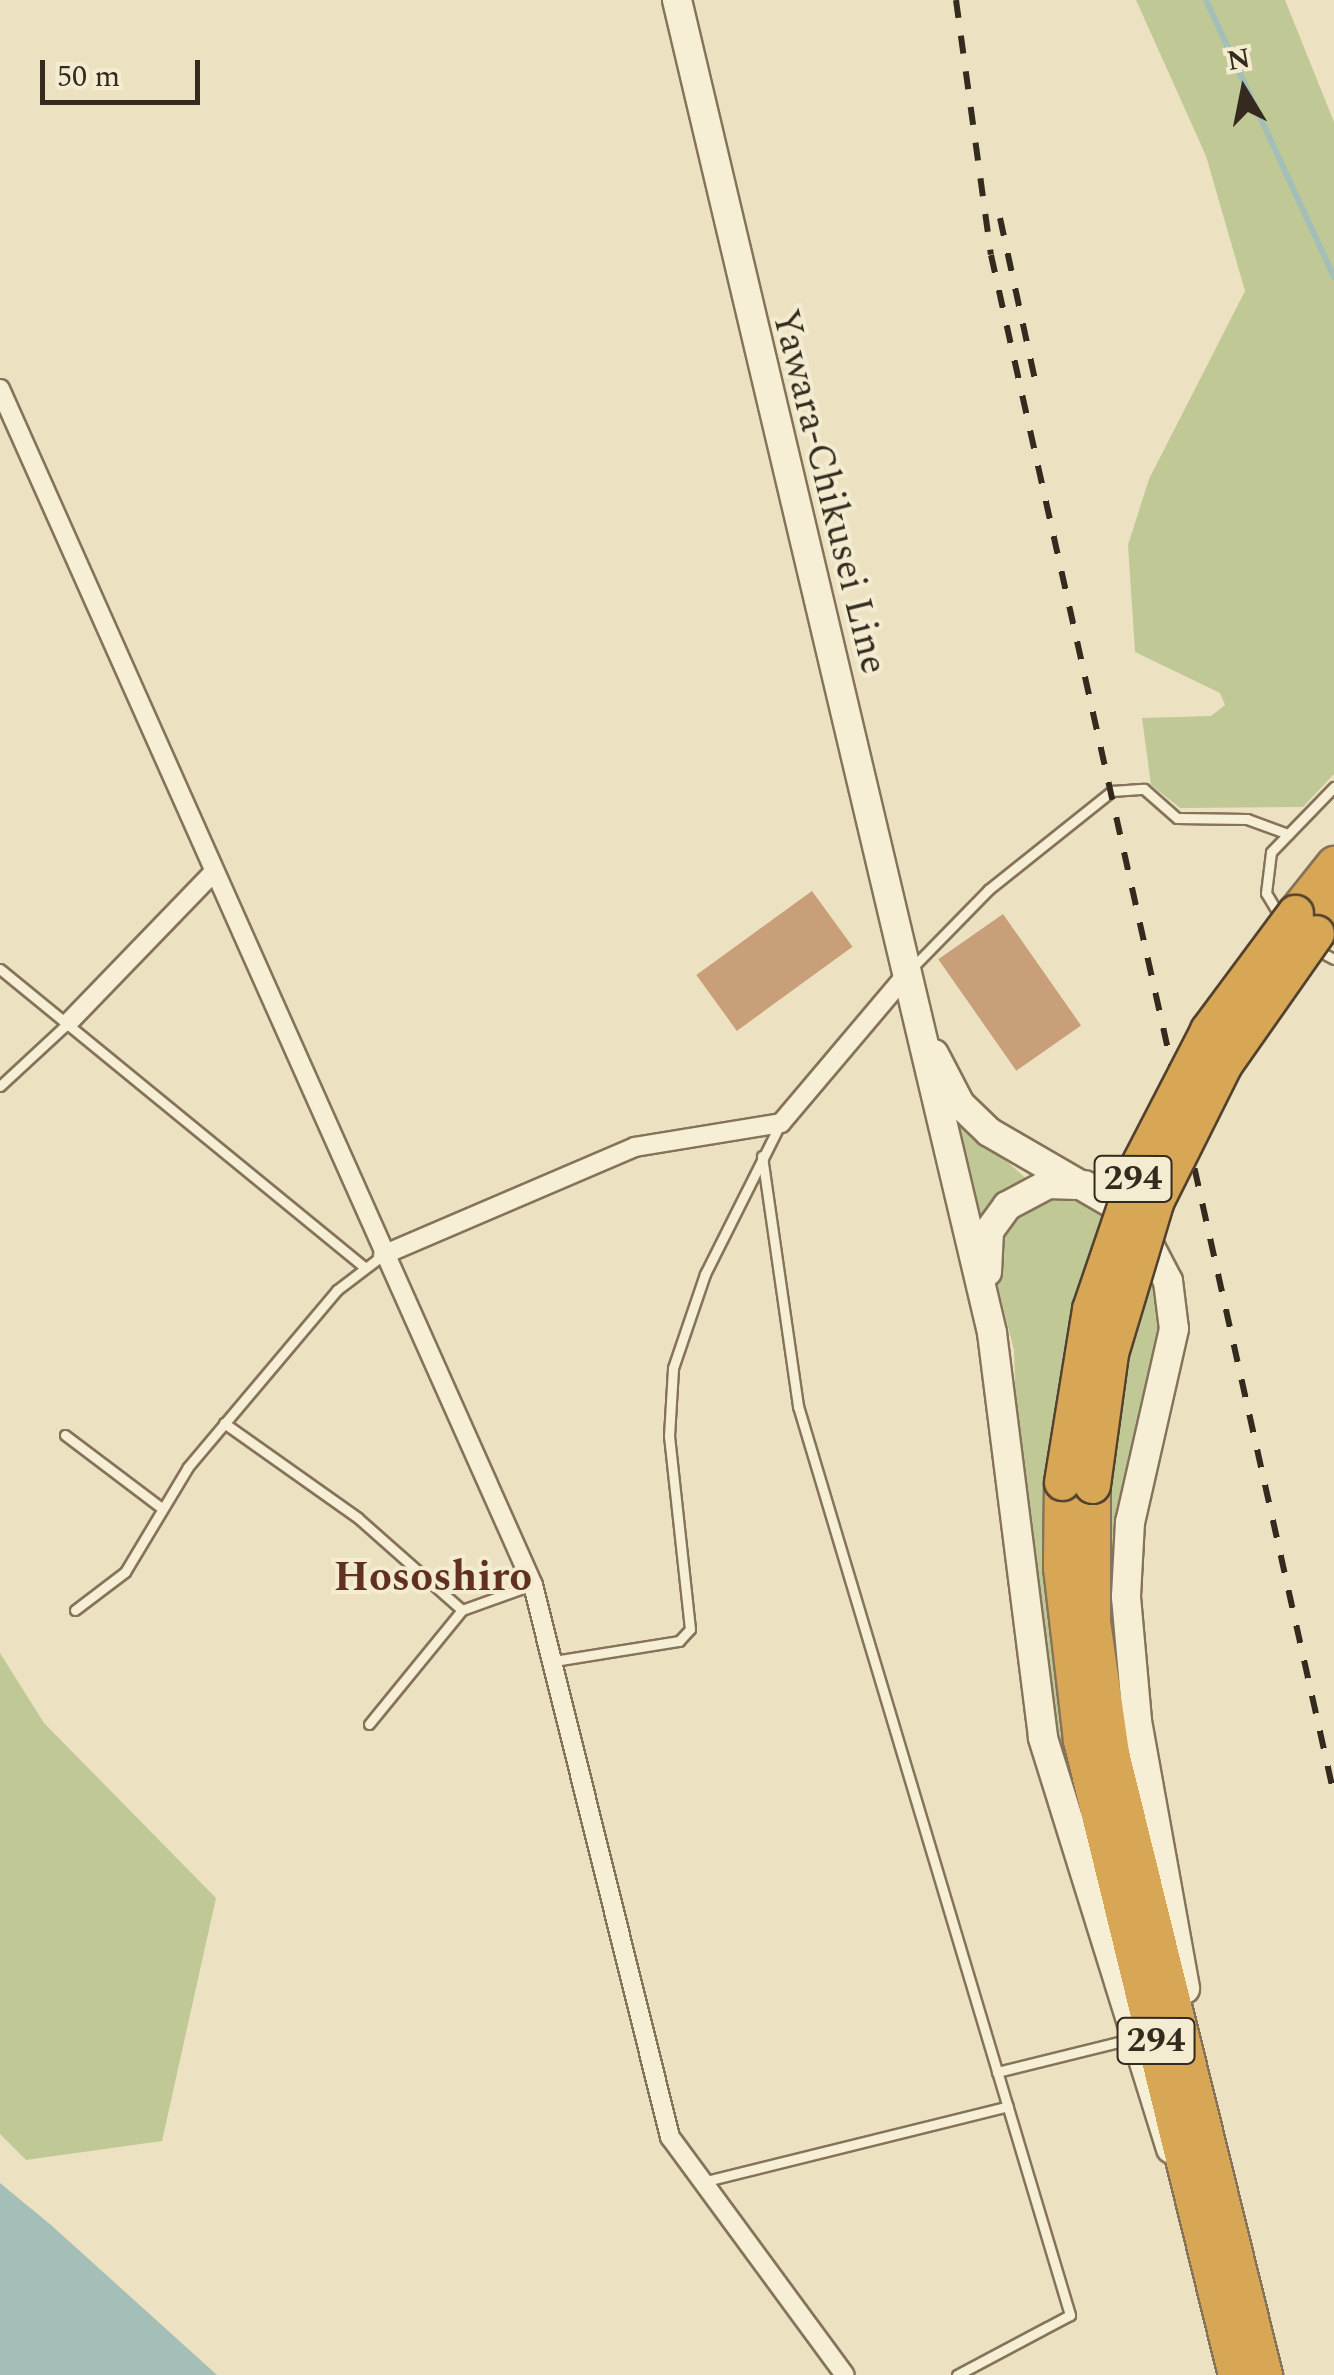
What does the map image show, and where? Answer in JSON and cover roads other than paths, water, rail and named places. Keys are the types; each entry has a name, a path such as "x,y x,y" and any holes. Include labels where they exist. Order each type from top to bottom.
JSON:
{"highway":[{"name":"294","path":"1236,2375 1156,2037 1092,1620 1077,1484 1110,1352 1156,1200 1224,1064 1320,928 1334,864"},
{"name":"294","path":"1156,2037 1264,2375"}],"main road":[{"name":"Yawara-Chikusei Line","path":"677,0 910,988"},
{"path":"910,988 960,1104 1002,1141 1093,1187 1139,1223 1174,1311 1130,1522 1126,1597 1138,1721 1187,1998 1156,2037"},
{"path":"910,988 992,1334"},
{"path":"1093,1187 1036,1188 995,1219 985,1246 992,1334 1042,1738 1156,2037"}],"street":[{"path":"0,389 212,874 532,1585 554,1661 651,2084 670,2137 700,2183 846,2375"},
{"path":"69,1022 212,874"},
{"path":"384,1255 635,1146 780,1123 910,988"}],"lane":[{"path":"1320,928 1296,934 1266,893 1271,852 1334,787"},
{"path":"910,988 988,890 1102,795 1144,789 1165,816 1247,819 1288,834"},
{"path":"0,969 363,1266"},
{"path":"0,1086 69,1022"},
{"path":"554,1661 679,1642 690,1629 669,1436 674,1368 705,1274 780,1123"},
{"path":"762,1156 798,1406 1070,2315 957,2375"},
{"path":"75,1610 125,1572 159,1506 224,1423 363,1266 384,1255"},
{"path":"224,1423 358,1518 462,1610"},
{"path":"65,1435 159,1506"},
{"path":"368,1724 462,1610 532,1585"},
{"path":"997,2072 1156,2037"},
{"path":"700,2183 1008,2106"}],"water":[{"path":"0,2183 51,2225 217,2375 0,2375"}],"waterway":[{"path":"1206,0 1334,277"}],"railway":[{"path":"956,0 991,255 1334,1794"},
{"path":"1000,218 1036,384"}],"district":[{"name":"Hososhiro","path":"433,1578"}]}
